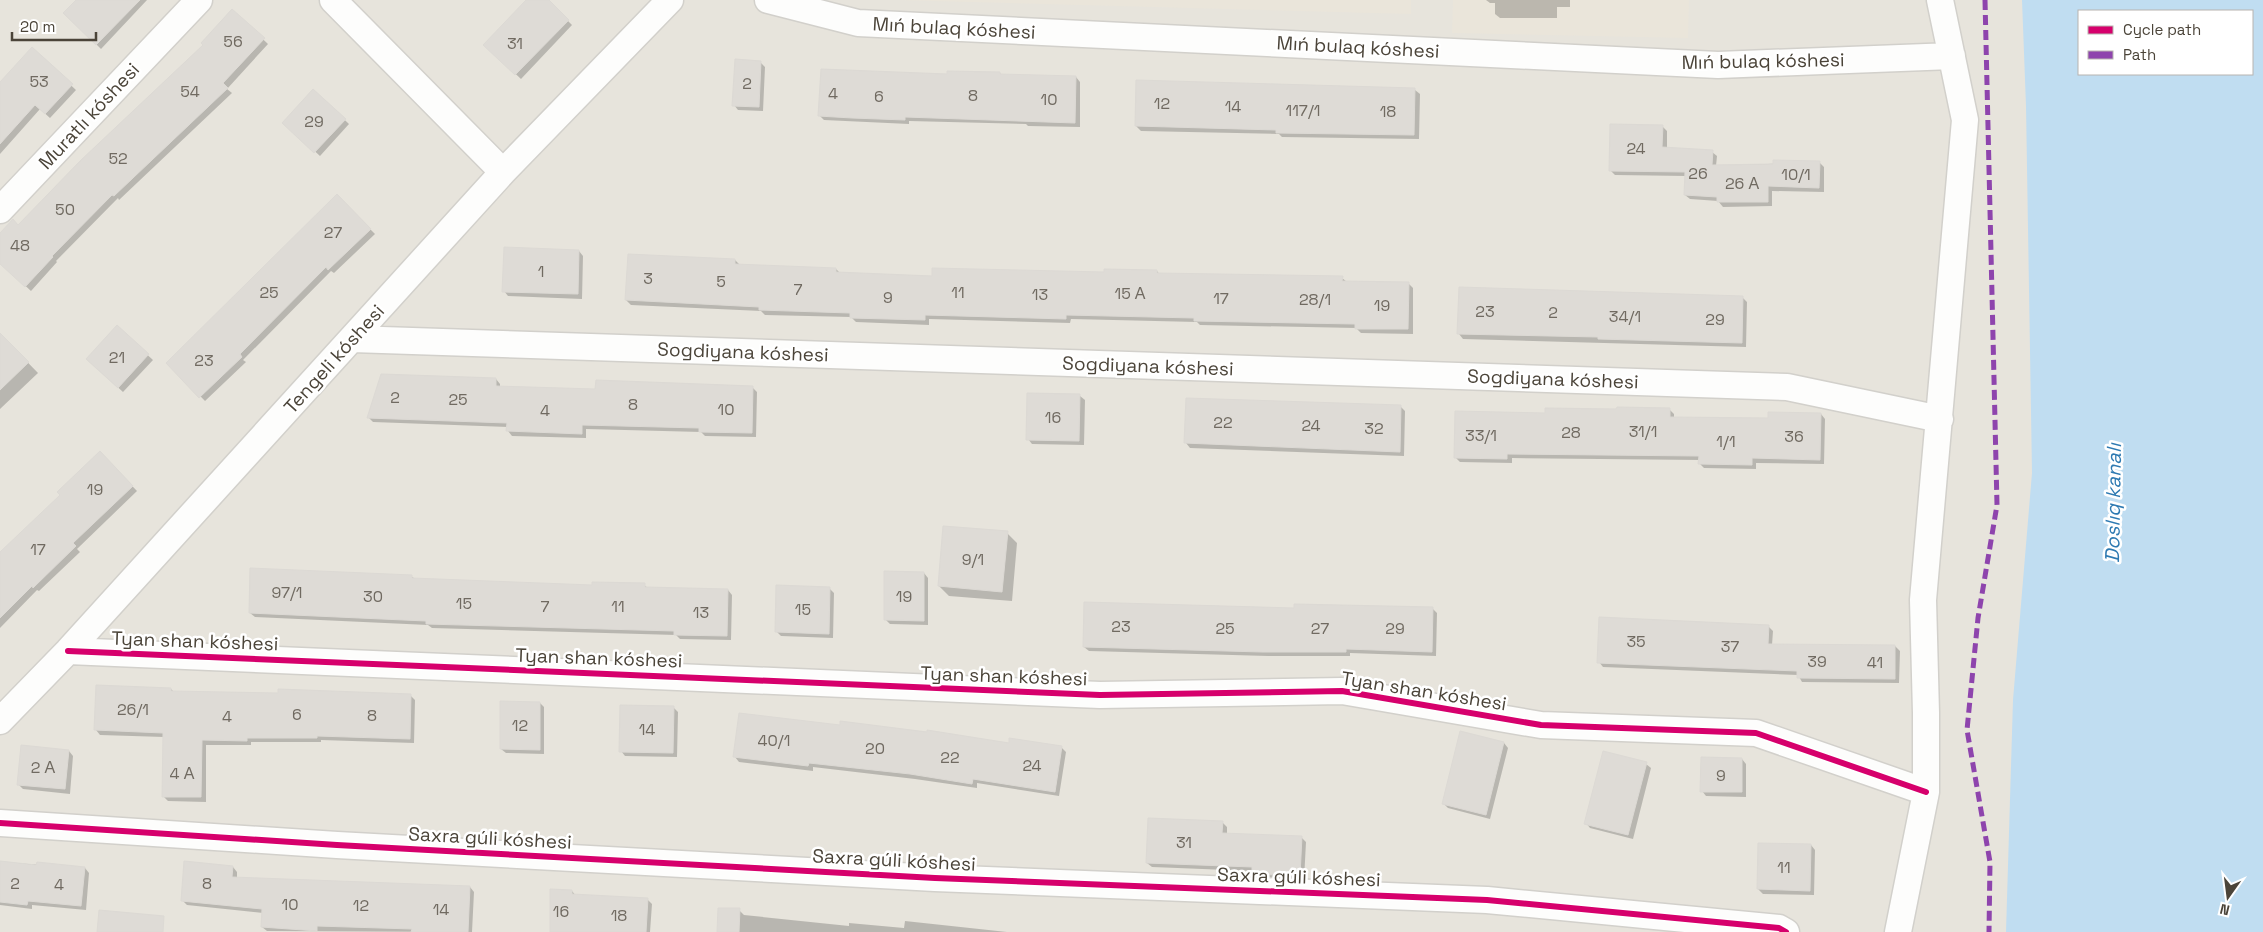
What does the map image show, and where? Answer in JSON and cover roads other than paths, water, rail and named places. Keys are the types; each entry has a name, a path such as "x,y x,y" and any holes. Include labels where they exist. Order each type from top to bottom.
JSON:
{"street":[{"name":"Muratlı kóshesi","path":"0,210 199,0"},
{"path":"333,0 503,172"},
{"name":"Tengeli kóshesi","path":"0,721 68,651 503,172 670,0"},
{"name":"Mıń bulaq kóshesi","path":"768,0 858,23 1688,64 1718,65 1952,56"},
{"path":"1898,932 1926,792 1923,600 1965,120 1940,0"},
{"name":"Sogdiyana kóshesi","path":"352,339 1787,387 1940,419"},
{"name":"Tyan shan kóshesi","path":"68,651 1100,695 1342,691 1541,725 1756,732 1926,792"},
{"name":"Saxra gúli kóshesi","path":"0,823 318,844 925,877 1487,900 1779,928 1786,932"}],"water":[{"name":"Doslıq kanalı","path":"2022,0 2263,0 2263,932 2006,932 2013,700 2032,473 2026,106"}]}
